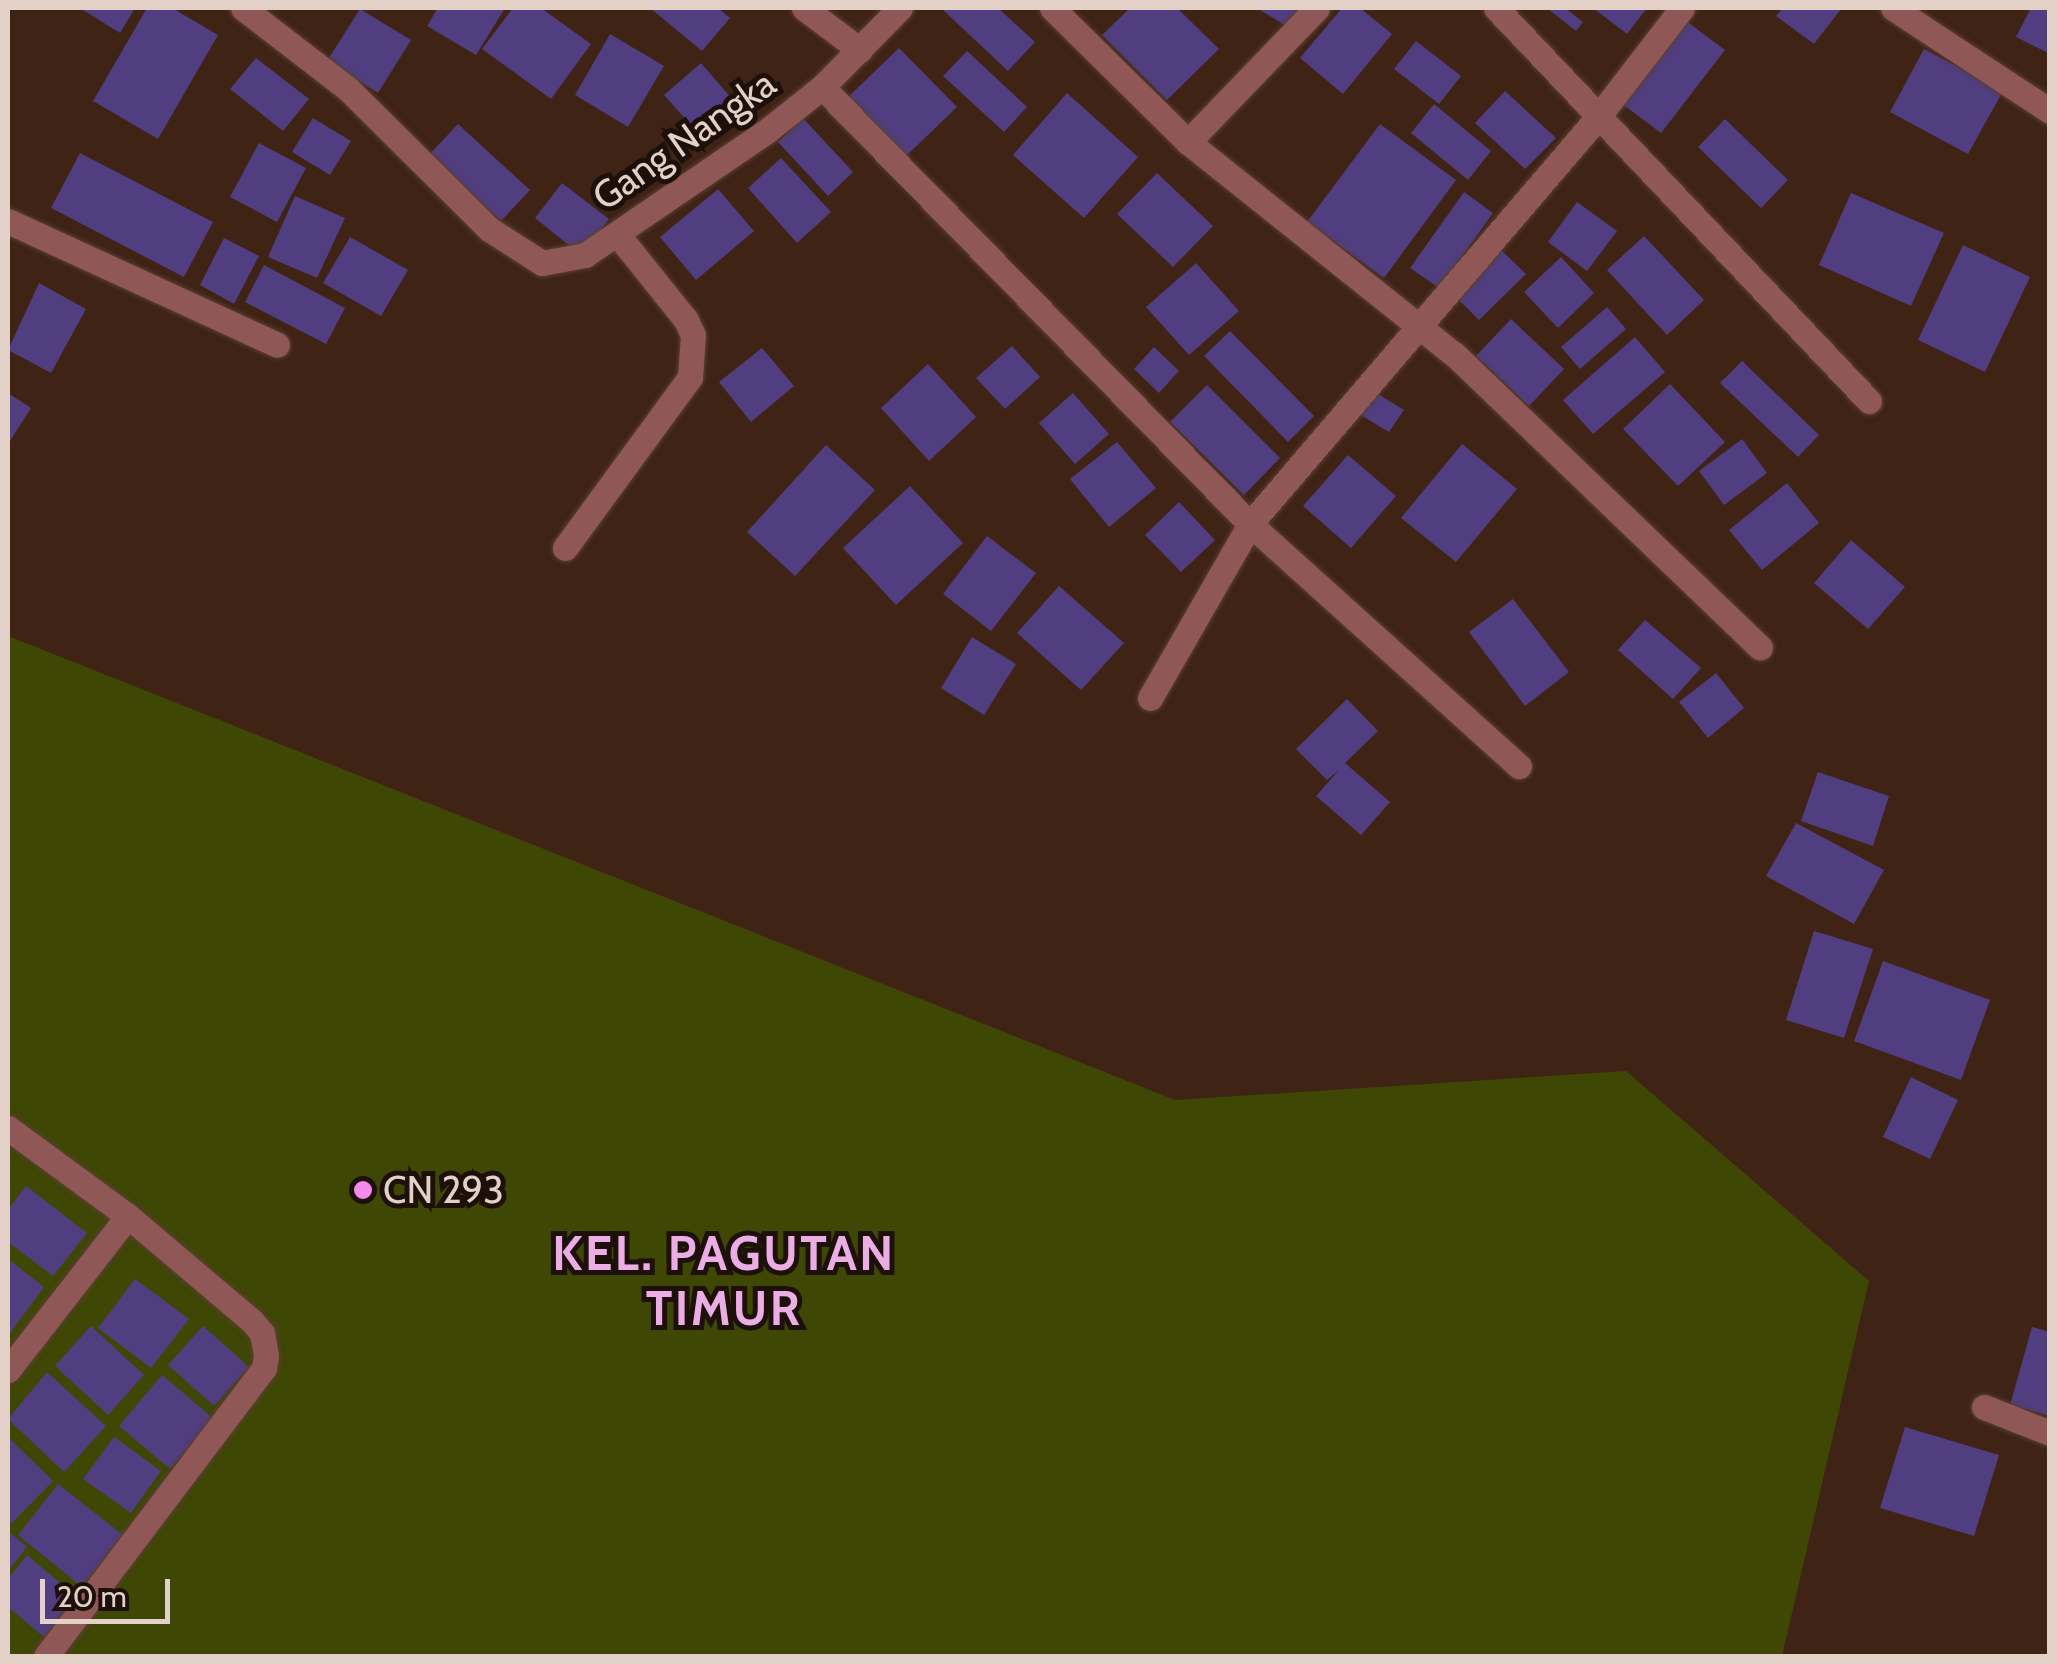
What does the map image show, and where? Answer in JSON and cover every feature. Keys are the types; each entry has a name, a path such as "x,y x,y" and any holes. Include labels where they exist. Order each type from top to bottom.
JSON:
{"street":[{"name":"Gang Nangka","path":"243,8 347,88 489,229 542,263 586,255 616,234 822,87 900,8"},
{"path":"804,8 860,50"},
{"path":"1052,8 1188,142 1418,323 1602,490 1760,647"},
{"path":"1188,142 1317,8"},
{"path":"1496,8 1869,401"},
{"path":"1150,698 1250,524 1598,117 1682,8"},
{"path":"1893,8 2050,111"},
{"path":"822,87 1250,524 1519,766"},
{"path":"8,221 278,345"},
{"path":"565,548 690,377 693,335 686,320 616,234"},
{"path":"8,1128 128,1216 252,1321 265,1340 264,1368 46,1656"},
{"path":"8,1370 128,1216"},
{"path":"1984,1407 2050,1432"}],"green space":[{"path":"8,636 1175,1100 1626,1071 1869,1281 1782,1656 8,1656"}],"building":[{"path":"80,8 135,8 120,33"},
{"path":"147,8 172,8 218,35 158,139 93,101"},
{"path":"438,8 505,8 476,55 427,26"},
{"path":"513,8 541,8 591,44 551,99 482,49"},
{"path":"650,8 718,8 730,18 702,51"},
{"path":"941,8 998,8 1035,42 1008,71"},
{"path":"1130,8 1177,8 1219,49 1167,100 1102,35"},
{"path":"1257,8 1309,8 1294,31"},
{"path":"1342,8 1360,8 1392,34 1343,94 1300,58"},
{"path":"1547,8 1565,8 1583,22 1576,31"},
{"path":"1593,8 1647,8 1627,34"},
{"path":"1783,8 1841,9 1814,44 1776,16"},
{"path":"2031,8 2050,8 2050,54 2016,37"},
{"path":"360,9 411,40 378,93 327,61"},
{"path":"1685,20 1725,50 1661,133 1621,103"},
{"path":"610,34 664,66 628,127 575,95"},
{"path":"1416,41 1461,76 1439,104 1394,69"},
{"path":"899,48 957,107 902,160 844,101"},
{"path":"1924,49 2003,91 1968,154 1890,112"},
{"path":"967,51 1027,107 1004,132 943,76"},
{"path":"256,58 309,99 283,131 230,89"},
{"path":"701,63 732,99 696,131 664,95"},
{"path":"1505,91 1556,138 1525,169 1475,123"},
{"path":"1067,93 1138,157 1084,218 1013,155"},
{"path":"1434,104 1491,151 1468,180 1411,133"},
{"path":"313,118 351,141 330,175 292,152"},
{"path":"803,118 853,172 828,196 778,142"},
{"path":"1725,119 1788,180 1761,208 1698,147"},
{"path":"458,124 530,190 501,221 429,155"},
{"path":"1380,124 1456,180 1384,278 1307,222"},
{"path":"259,143 306,168 277,222 230,197"},
{"path":"80,153 213,222 184,277 51,208"},
{"path":"781,158 831,212 797,243 748,188"},
{"path":"1157,173 1213,226 1173,267 1117,214"},
{"path":"562,183 609,219 581,255 535,218"},
{"path":"718,189 754,231 696,280 660,237"},
{"path":"1464,192 1493,213 1439,288 1410,268"},
{"path":"1851,193 1944,233 1911,306 1819,265"},
{"path":"295,196 345,218 317,278 268,257"},
{"path":"1577,202 1617,231 1587,271 1548,242"},
{"path":"1644,236 1704,300 1667,335 1607,270"},
{"path":"350,237 408,270 381,316 323,283"},
{"path":"224,238 259,256 234,304 200,285"},
{"path":"1963,245 2030,277 1985,372 1918,340"},
{"path":"1497,246 1526,274 1479,320 1451,292"},
{"path":"1561,257 1594,293 1558,328 1524,292"},
{"path":"1196,263 1239,311 1189,355 1146,307"},
{"path":"264,265 345,308 326,344 245,302"},
{"path":"39,283 86,309 51,373 8,350"},
{"path":"1607,307 1626,329 1580,369 1561,347"},
{"path":"1511,319 1564,369 1529,406 1476,356"},
{"path":"1230,331 1314,416 1288,442 1204,356"},
{"path":"1635,337 1665,372 1593,434 1563,400"},
{"path":"1012,346 1040,377 1005,409 976,378"},
{"path":"1154,347 1179,371 1159,393 1134,369"},
{"path":"762,348 794,386 751,422 719,382"},
{"path":"1742,361 1819,435 1798,457 1720,383"},
{"path":"928,364 976,417 929,461 881,408"},
{"path":"1670,384 1725,442 1678,486 1623,429"},
{"path":"1207,385 1280,458 1244,495 1170,422"},
{"path":"1373,391 1404,410 1389,432 1359,414"},
{"path":"8,393 31,408 8,444"},
{"path":"1073,393 1109,434 1075,464 1039,423"},
{"path":"1742,439 1767,473 1724,505 1699,471"},
{"path":"1117,442 1156,488 1109,527 1070,479"},
{"path":"1462,444 1517,489 1456,562 1401,518"},
{"path":"826,445 875,490 795,576 747,532"},
{"path":"1348,455 1396,496 1351,548 1303,506"},
{"path":"1787,483 1819,523 1762,570 1729,530"},
{"path":"910,486 963,543 896,605 843,548"},
{"path":"1179,502 1215,540 1181,572 1145,535"},
{"path":"987,536 1036,573 991,631 943,594"},
{"path":"1851,540 1905,587 1868,629 1814,583"},
{"path":"1059,586 1124,643 1081,690 1017,633"},
{"path":"1513,599 1569,672 1525,706 1469,632"},
{"path":"1645,620 1701,668 1673,699 1618,650"},
{"path":"972,637 1016,664 984,715 941,688"},
{"path":"1716,673 1744,708 1708,738 1679,702"},
{"path":"1347,699 1378,731 1345,763 1390,802 1361,835 1316,796 1339,770 1327,780 1296,749"},
{"path":"1818,772 1889,796 1873,846 1801,821"},
{"path":"1796,823 1884,870 1854,924 1766,876"},
{"path":"1814,931 1873,949 1844,1038 1786,1020"},
{"path":"1883,961 1990,1000 1961,1080 1854,1041"},
{"path":"1911,1077 1958,1100 1930,1159 1883,1137"},
{"path":"26,1186 87,1233 53,1276 8,1242 8,1210"},
{"path":"8,1259 44,1287 8,1336"},
{"path":"135,1279 189,1319 151,1368 98,1328"},
{"path":"91,1326 144,1375 108,1415 55,1366"},
{"path":"203,1326 249,1367 214,1406 168,1365"},
{"path":"2032,1327 2050,1332 2050,1416 2010,1405"},
{"path":"47,1372 106,1426 64,1472 8,1419"},
{"path":"162,1375 213,1418 170,1469 119,1426"},
{"path":"1905,1427 1999,1455 1974,1536 1880,1508"},
{"path":"8,1437 53,1481 10,1525 8,1523"},
{"path":"114,1437 161,1471 131,1513 83,1479"},
{"path":"58,1484 123,1535 82,1587 18,1535"},
{"path":"8,1531 27,1547 8,1571"},
{"path":"27,1555 77,1597 44,1637 8,1607 8,1579"}],"place":[{"name":"CN 293","path":"363,1190"}],"district":[{"name":"KEL. PAGUTAN TIMUR","path":"724,1280"}]}
